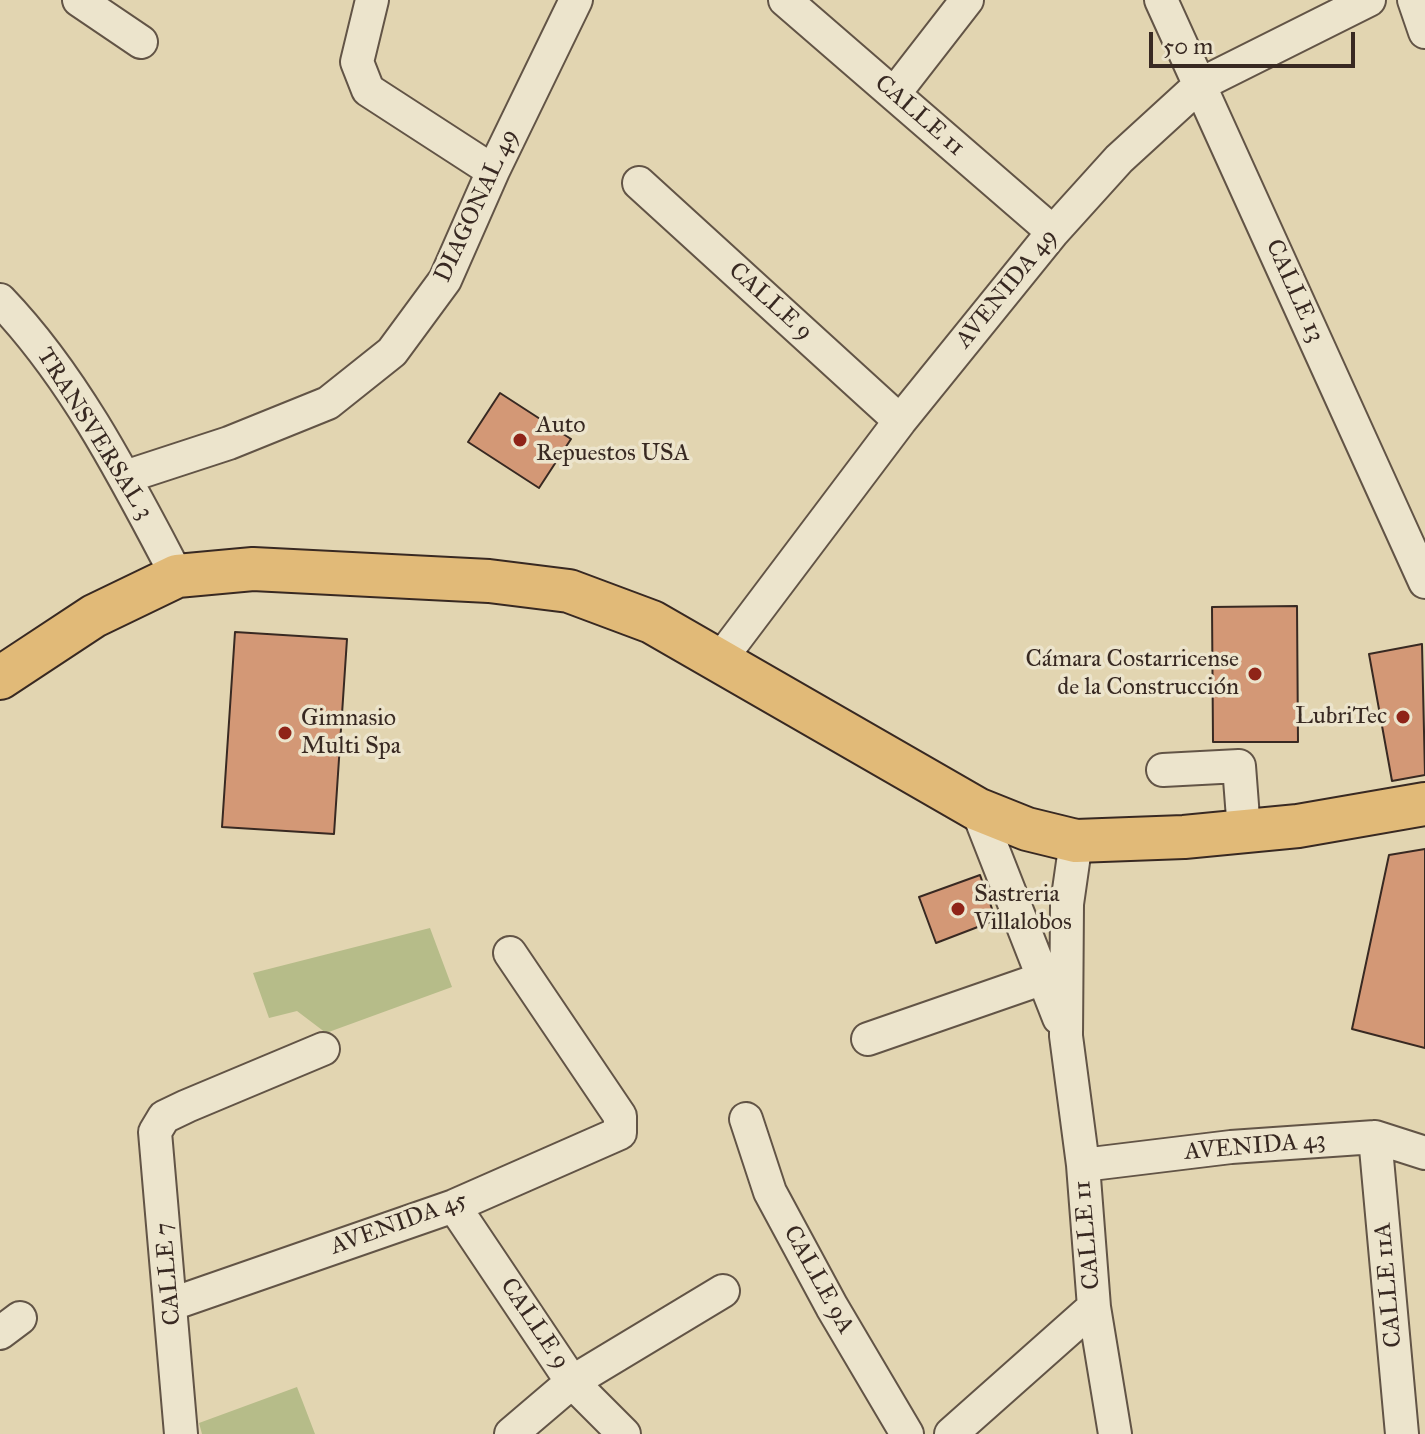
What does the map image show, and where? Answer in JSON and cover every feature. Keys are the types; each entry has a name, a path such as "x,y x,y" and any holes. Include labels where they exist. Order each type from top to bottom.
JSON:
{"main road":[{"path":"0,678 94,616 177,576 282,570 489,581 569,591 652,622 977,809 1027,829 1076,841 1298,826 1425,804"}],"street":[{"path":"79,0 141,42"},
{"path":"372,0 357,62 368,90 493,171"},
{"name":"DIAGONAL 49","path":"125,477 229,443 328,403 392,352 445,280 493,171 576,0"},
{"name":"CALLE 11","path":"785,0 1053,232"},
{"path":"894,94 967,0"},
{"name":"CALLE 13","path":"1161,0 1425,582"},
{"name":"AVENIDA 49","path":"719,661 900,421 1053,232 1119,159 1201,84 1369,0"},
{"path":"1414,0 1425,32"},
{"name":"CALLE 9","path":"639,183 900,421"},
{"name":"TRANSVERSAL 3","path":"0,300 30,331 125,477 177,576"},
{"path":"1163,770 1239,766 1244,831"},
{"name":"CALLE 11","path":"977,809 1066,1036"},
{"name":"CALLE 11","path":"1076,841 1067,904 1066,1036 1083,1165 1094,1307 1115,1434"},
{"name":"AVENIDA 45","path":"172,1304 454,1206 620,1133 620,1116 510,953"},
{"path":"868,1039 1044,978"},
{"name":"CALLE 7","path":"181,1434 155,1132 164,1117 323,1049"},
{"name":"CALLE 9A","path":"746,1119 770,1192 832,1307 907,1434"},
{"name":"AVENIDA 43","path":"1083,1165 1231,1147 1375,1137 1425,1153"},
{"name":"CALLE 11A","path":"1375,1137 1402,1434"},
{"name":"CALLE 9","path":"454,1206 572,1382 624,1434"},
{"path":"511,1434 572,1382 723,1291"},
{"path":"951,1434 1094,1307"}],"green space":[{"path":"430,928 452,987 326,1033 297,1011 269,1018 253,973"},
{"path":"297,1387 315,1434 202,1434 199,1423"}],"building":[{"name":"Auto Repuestos USA","path":"500,393 571,439 539,488 468,442"},
{"name":"Cámara Costarricense de la Construcción","path":"1297,606 1298,742 1213,742 1212,607"},
{"name":"Gimnasio Multi Spa","path":"235,632 347,639 334,834 222,827"},
{"name":"LubriTec","path":"1422,644 1425,775 1392,781 1369,654"},
{"path":"1425,849 1425,1048 1352,1029 1389,855"},
{"name":"Sastreria Villalobos","path":"980,875 996,920 936,943 919,897"}],"place":[{"name":"Auto Repuestos USA","path":"520,440"},
{"name":"Cámara Costarricense de la Construcción","path":"1255,674"},
{"name":"LubriTec","path":"1403,717"},
{"name":"Gimnasio Multi Spa","path":"285,733"},
{"name":"Sastreria Villalobos","path":"958,909"}]}
